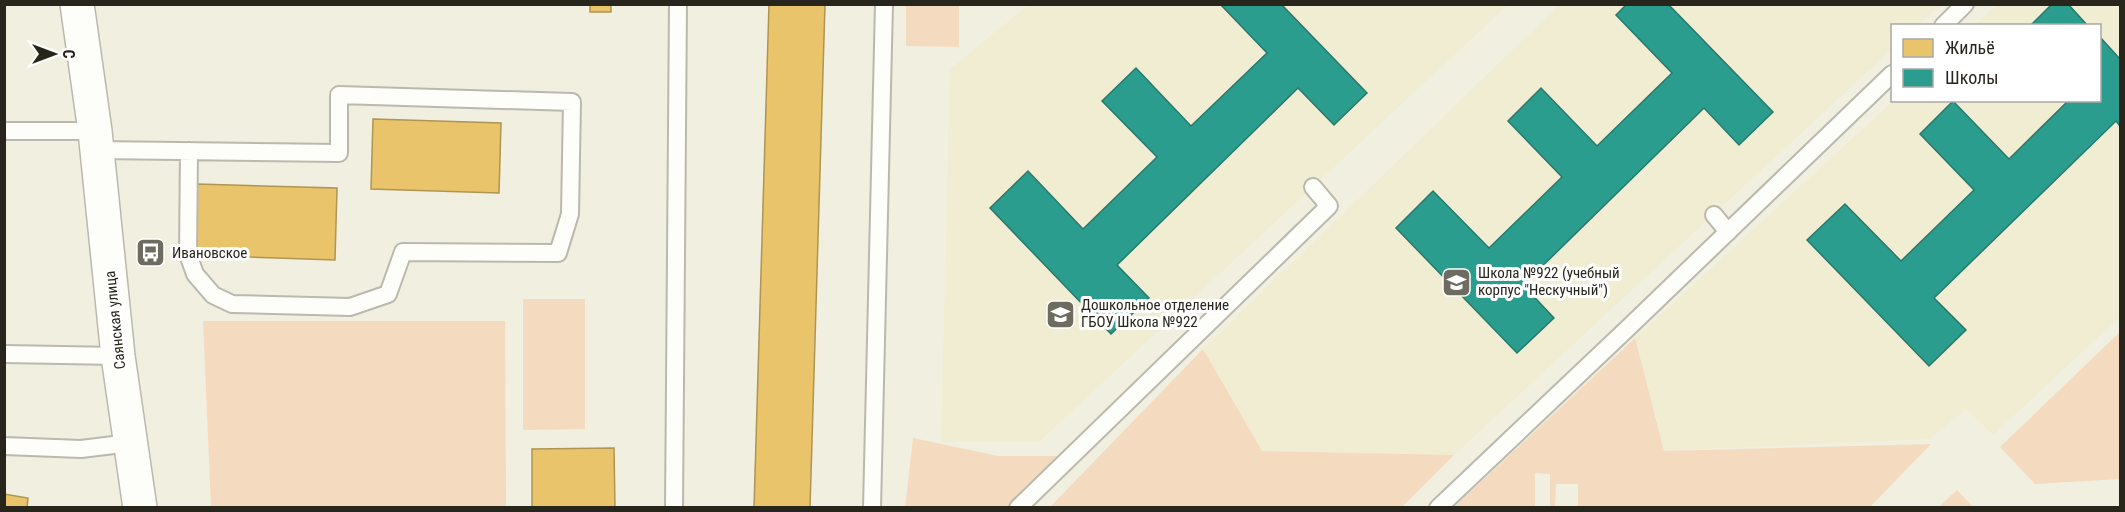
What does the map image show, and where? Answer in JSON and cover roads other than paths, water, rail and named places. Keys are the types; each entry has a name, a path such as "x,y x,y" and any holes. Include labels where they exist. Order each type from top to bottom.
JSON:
{"main road":[{"name":"Саянская улица","path":"77,4 96,141 118,356 140,507"},
{"name":"Саянская улица","path":"94,4 93,73 96,141"}],"lane":[{"path":"674,507 678,4"},
{"path":"872,507 884,4"},
{"path":"1945,24 1965,4"},
{"path":"1438,507 1891,76"},
{"path":"6,128 189,151 339,153 339,95 572,102 570,214 558,253 403,252 388,294 350,307 232,304 213,295 195,274 188,254 189,151"},
{"path":"1018,507 1329,206 1312,187"},
{"path":"1714,214 1728,232"},
{"path":"4,354 118,356"},
{"path":"4,446 81,448 130,443"}],"place":[{"name":"Ивановское","path":"151,253"},
{"name":"Школа №922 (учебный корпус \"Нескучный\")","path":"1457,282"},
{"name":"Дошкольное отделение ГБОУ Школа №922","path":"1060,314"}]}
